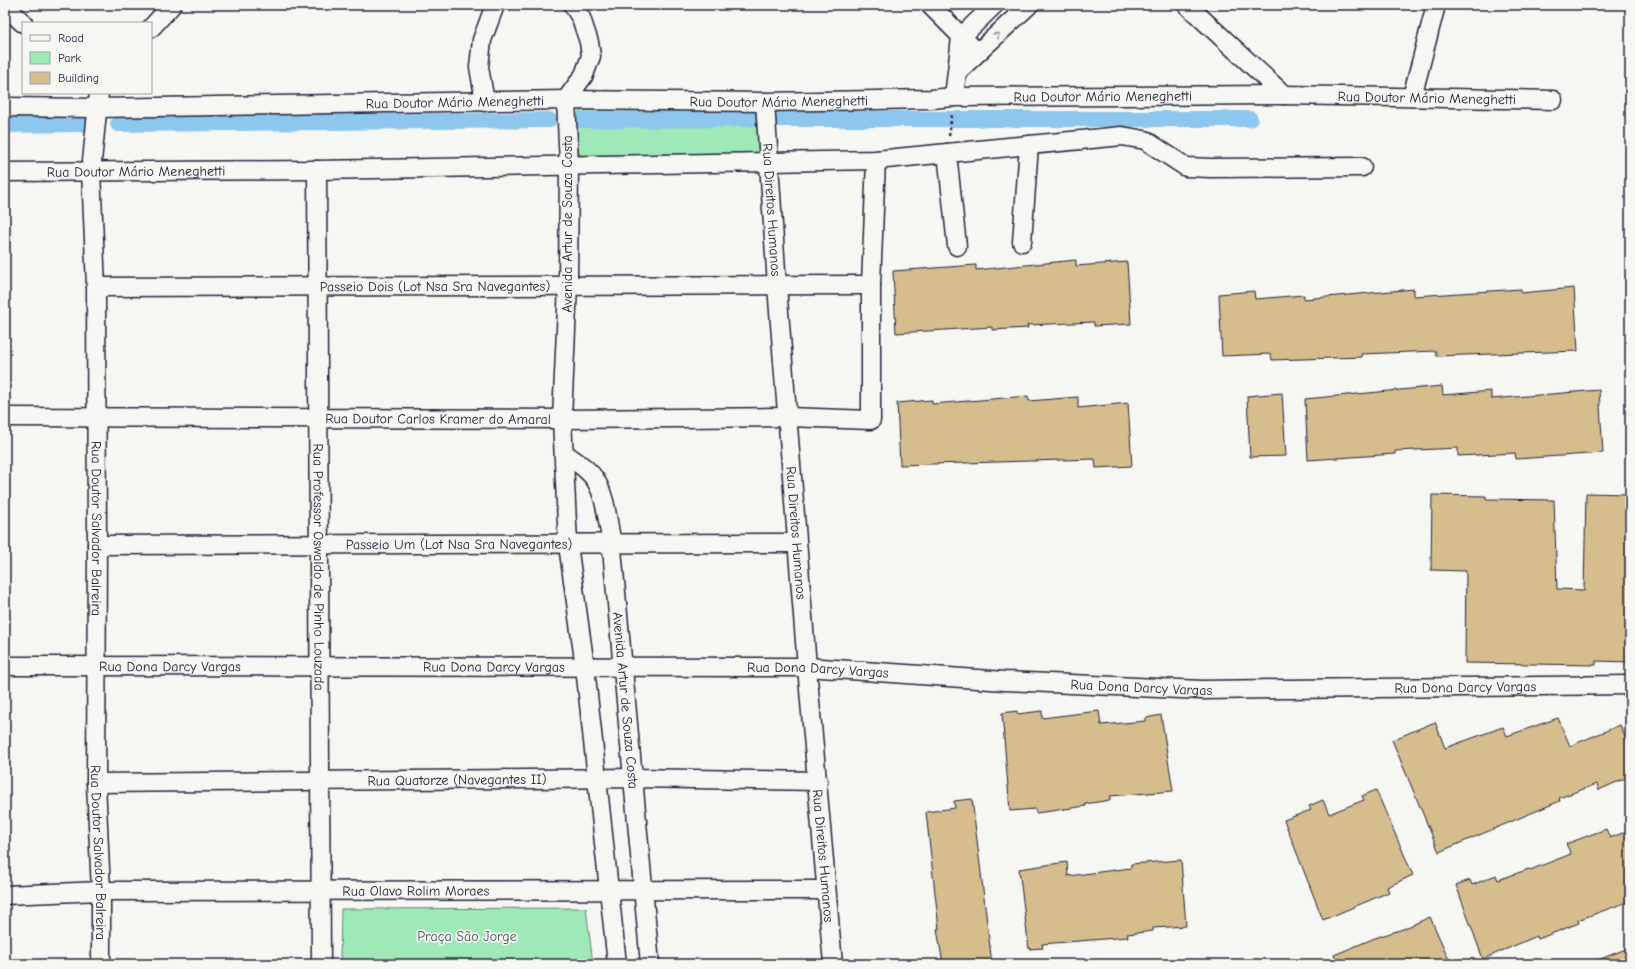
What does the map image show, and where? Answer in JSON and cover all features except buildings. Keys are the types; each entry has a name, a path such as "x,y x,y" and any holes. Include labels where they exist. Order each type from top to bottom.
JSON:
{"street":[{"path":"152,27 172,5"},
{"path":"485,102 479,67 482,40 495,5"},
{"path":"566,100 584,75 591,56 589,42 581,18 573,5"},
{"path":"930,5 979,53"},
{"path":"953,104 954,85 958,71 961,37 994,5"},
{"path":"958,71 1029,5"},
{"path":"1186,5 1284,94"},
{"path":"1412,97 1436,5"},
{"path":"5,6 23,22"},
{"name":"Rua Doutor Mário Meneghetti","path":"5,107 98,100 485,102 566,100 765,102 930,99 953,104 1284,94 1553,100"},
{"name":"Rua Doutor Salvador Balreira","path":"98,100 91,171 96,287 97,545 95,666 96,783 101,891 101,964"},
{"name":"Avenida Artur de Souza Costa","path":"566,100 569,165 568,285 562,419 568,545 585,667 598,778 608,891 617,964"},
{"name":"Rua Direitos Humanos","path":"765,102 768,162 797,543 833,964"},
{"name":"Rua Doutor Mário Meneghetti","path":"5,172 316,170 876,160 1122,136 1145,140 1186,167 1362,167"},
{"path":"1022,242 1029,145"},
{"path":"947,153 957,246"},
{"path":"871,285 876,160"},
{"name":"Rua Professor Oswaldo de Pinho Louzada","path":"316,170 321,964"},
{"name":"Passeio Dois (Lot Nsa Sra Navegantes)","path":"96,287 871,285"},
{"name":"Rua Doutor Carlos Kramer do Amaral","path":"5,417 562,419 788,417 871,420 871,285"},
{"name":"Avenida Artur de Souza Costa","path":"564,453 584,468 596,480 604,500 611,538 650,964"},
{"name":"Passeio Um (Lot Nsa Sra Navegantes)","path":"97,545 568,545 797,543"},
{"name":"Rua Dona Darcy Vargas","path":"5,666 807,667 1005,682 1202,690 1630,685"},
{"name":"Rua Quatorze (Navegantes II)","path":"96,783 598,778 818,781"},
{"name":"Rua Olavo Rolim Moraes","path":"5,895 101,891 826,890"}],"path":[{"path":"950,128 953,104"}],"green space":[{"path":"584,108 757,110 761,152 758,156 584,158 578,152 575,127 577,116"},
{"name":"Praça São Jorge","path":"586,908 593,964 340,964 341,909"}],"waterway":[{"path":"580,120 751,119"},
{"path":"777,119 1250,119"},
{"path":"118,124 549,120"},
{"path":"5,125 82,124"}]}
